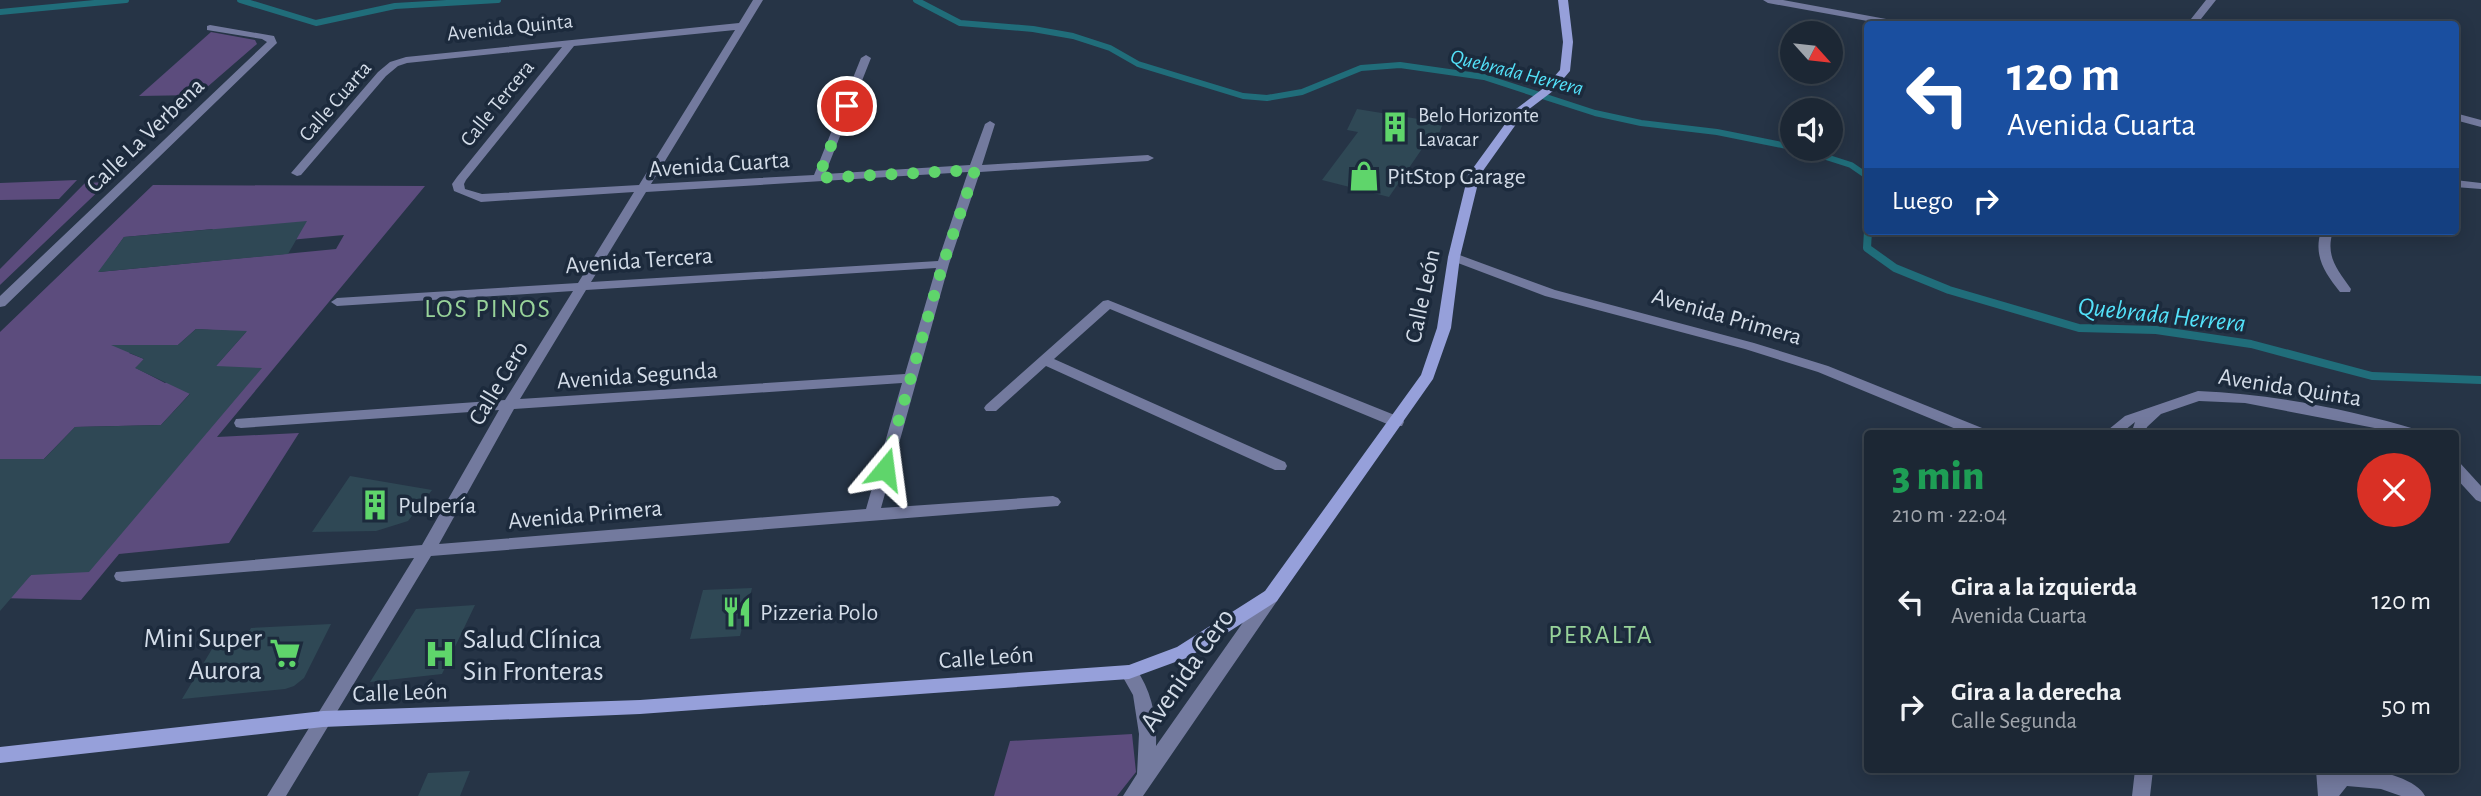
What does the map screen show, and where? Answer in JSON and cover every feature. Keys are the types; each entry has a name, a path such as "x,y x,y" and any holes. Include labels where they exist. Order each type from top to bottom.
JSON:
{"main road":[{"name":"Calle León","path":"0,755 323,719 640,707 1129,672 1183,652 1271,596 1428,376 1444,328 1454,257 1474,175 1520,111 1549,89 1565,71 1568,42 1563,0"}],"street":[{"name":"Calle Cero","path":"276,796 426,552 509,406 644,190 758,0"},
{"path":"1768,0 1881,21"},
{"path":"2194,21 2211,0"},
{"name":"Avenida Quinta","path":"407,60 743,26"},
{"name":"Calle La Verbena","path":"0,303 272,43 270,38 262,36 210,28"},
{"name":"Calle Tercera","path":"460,191 458,184 461,178 572,42"},
{"path":"818,178 866,58"},
{"name":"Calle Cuarta","path":"297,173 382,74 394,64 407,60"},
{"path":"2459,117 2481,124"},
{"path":"872,514 943,264 990,124"},
{"name":"Avenida Cuarta","path":"460,191 481,198 1148,158"},
{"path":"2459,184 2481,187"},
{"path":"2325,235 2322,244 2325,265 2344,289"},
{"name":"Avenida Primera","path":"1454,257 1550,293 1749,346 1823,369 1972,430"},
{"name":"Avenida Tercera","path":"337,302 943,264"},
{"path":"991,408 1108,304 1397,422"},
{"path":"1044,360 1280,466"},
{"name":"Avenida Segunda","path":"241,423 910,378"},
{"name":"Avenida Quinta","path":"2115,430 2130,419 2198,396 2245,398 2400,430"},
{"path":"2139,430 2141,425 2161,407"},
{"path":"2459,471 2481,496"},
{"name":"Avenida Primera","path":"122,576 872,514 1053,502"},
{"name":"Avenida Cero","path":"1132,796 1271,596"},
{"name":"Avenida Cero","path":"1129,672 1137,681 1144,705 1148,733 1146,775"},
{"path":"2141,796 2144,773"},
{"path":"2325,773 2327,794"},
{"path":"2395,773 2412,793"},
{"path":"2327,794 2343,779 2375,778 2412,793"}],"shaded area":[{"path":"211,32 255,40 257,44 198,95 139,96"},
{"path":"77,180 59,199 0,200 0,183"},
{"path":"108,182 0,285 0,269 85,183"},
{"path":"153,185 425,186 217,437 299,433 229,543 119,554 81,600 0,598 31,575 246,332 196,329 178,345 136,345 129,353 144,359 136,368 165,383 183,372 208,374 161,425 75,427 0,504 0,475 15,459 0,459 0,332","holes":["213,229 201,248 344,235 336,249 99,272 124,237"]},
{"path":"1132,734 1136,772 1117,796 994,796 1010,741"}],"building":[{"path":"1357,109 1443,123 1435,144 1426,143 1389,197 1322,180 1358,132 1347,130"},
{"path":"307,221 288,254 98,272 124,237"},
{"path":"196,329 247,331 216,366 262,368 89,572 31,575 0,611 0,459 44,459 75,427 161,425 190,394 135,368 144,359 111,345 178,345"},
{"name":"Pulpería","path":"350,476 432,490 408,521 376,531 312,532"},
{"path":"752,588 740,636 690,639 703,590"},
{"path":"475,605 442,674 370,682 416,609"},
{"name":"Mini Super Aurora","path":"331,624 304,678 294,686 182,699 212,649 241,646 251,628"},
{"path":"470,771 460,796 418,796 428,773"}],"waterway":[{"path":"0,12 126,0"},
{"path":"240,0 316,23 395,6 498,0"},
{"name":"Quebrada Herrera","path":"916,0 960,23 1033,29 1073,36 1110,48 1138,64 1243,96 1267,98 1302,92 1361,68 1400,65 1484,77 1595,113 1641,123 1717,132 1780,145"},
{"name":"Quebrada Herrera","path":"1838,161 1864,174"},
{"name":"Quebrada Herrera","path":"1868,235 1867,248 1895,268 1949,290 2079,328 2156,330 2251,344 2372,376 2481,380"}],"place":[{"name":"Belo Horizonte Lavacar","path":"1395,127"},
{"name":"PitStop Garage","path":"1364,176"},
{"name":"Pulpería","path":"375,505"},
{"name":"Pizzeria Polo","path":"737,612"},
{"name":"Mini Super Aurora","path":"285,653"},
{"name":"Salud Clínica Sin Fronteras","path":"440,654"}],"district":[{"name":"LOS PINOS","path":"488,308"},
{"name":"PERALTA","path":"1601,634"}],"route":[{"path":"847,106 818,178 975,170 943,264 885,469"}]}
